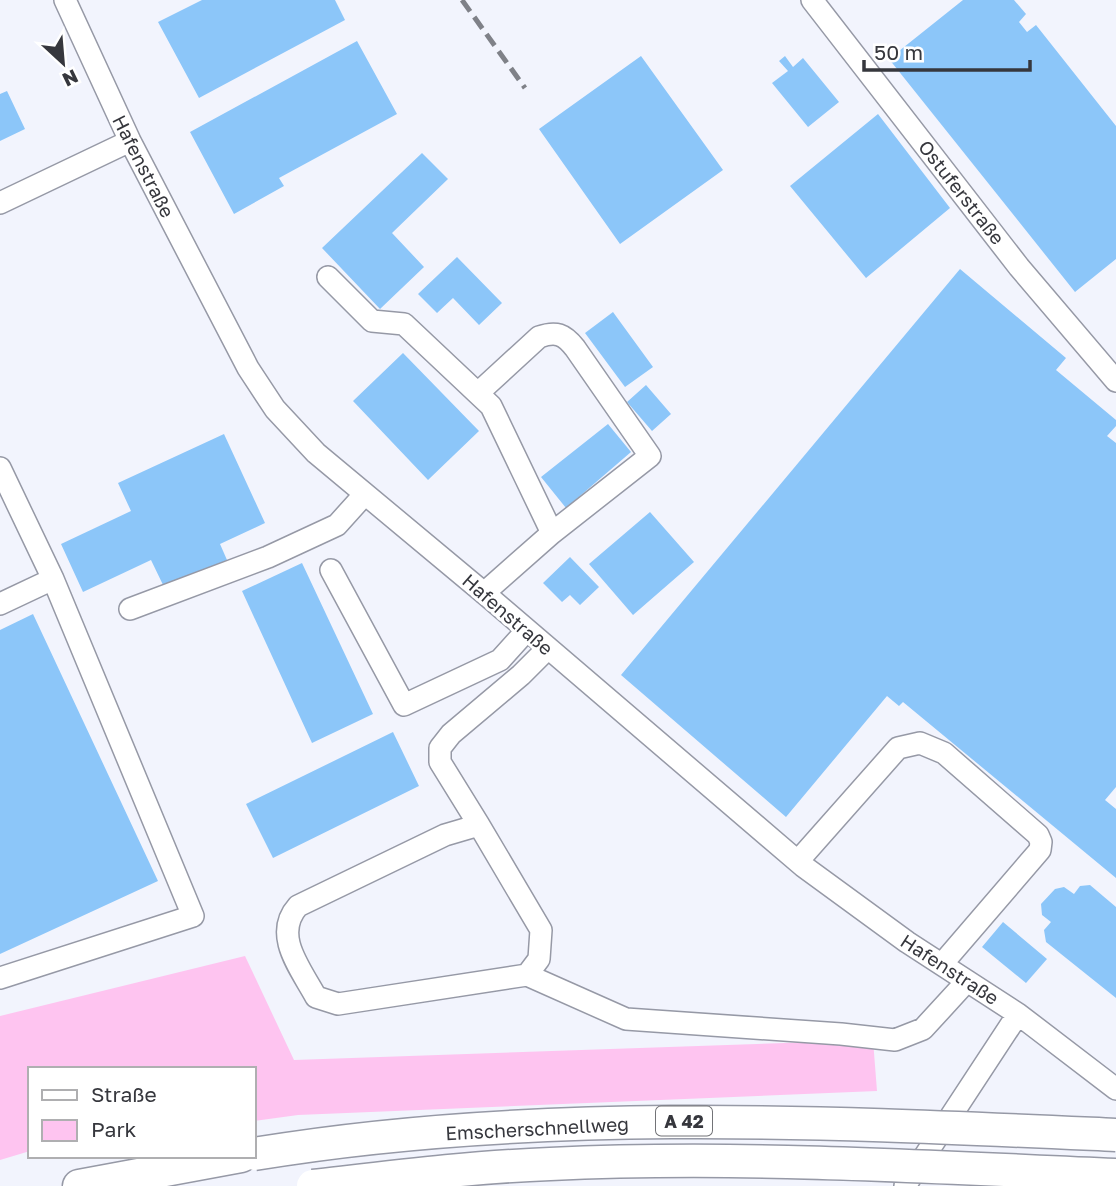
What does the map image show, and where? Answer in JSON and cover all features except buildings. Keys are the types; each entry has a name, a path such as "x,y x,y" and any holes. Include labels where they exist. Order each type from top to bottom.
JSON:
{"highway":[{"name":"Emscherschnellweg","path":"256,1154 413,1135 676,1121 849,1124 1116,1135"},
{"name":"Emscherschnellweg","path":"79,1186 232,1158"},
{"name":"Emscherschnellweg","path":"313,1186 420,1173 536,1165 682,1160 848,1163 1116,1175"}],"street":[{"name":"Hafenstraße","path":"65,0 130,141 261,390 316,453 798,861 942,964 1018,1014 1116,1088"},
{"name":"Ostuferstraße","path":"812,0 1019,267 1116,381"},
{"path":"0,203 130,141"},
{"path":"328,277 372,321 404,324 491,406 552,533"},
{"path":"478,393 539,337 551,333 560,334 575,348 650,456 552,533 484,593"},
{"path":"0,468 53,579 193,916 0,978"},
{"path":"130,609 268,557 337,525 364,495"},
{"path":"331,570 404,705 500,660 527,630"},
{"path":"0,604 53,579"},
{"path":"527,975 539,959 541,930 440,762 440,748 451,734 521,675 548,648"},
{"path":"798,861 898,748 920,744 944,753 1038,835 1041,842 1040,850 942,964"},
{"path":"479,825 445,835 298,906 292,913 286,931 292,953 316,997 338,1004 527,975 626,1019 895,1040 923,1029 967,981"},
{"path":"905,1186 1018,1014"}],"green space":[{"path":"245,956 294,1060 873,1040 877,1091 298,1115 256,1121 256,1067 28,1067 28,1152 0,1160 0,1016"}],"railway":[{"path":"462,0 525,88"}]}
